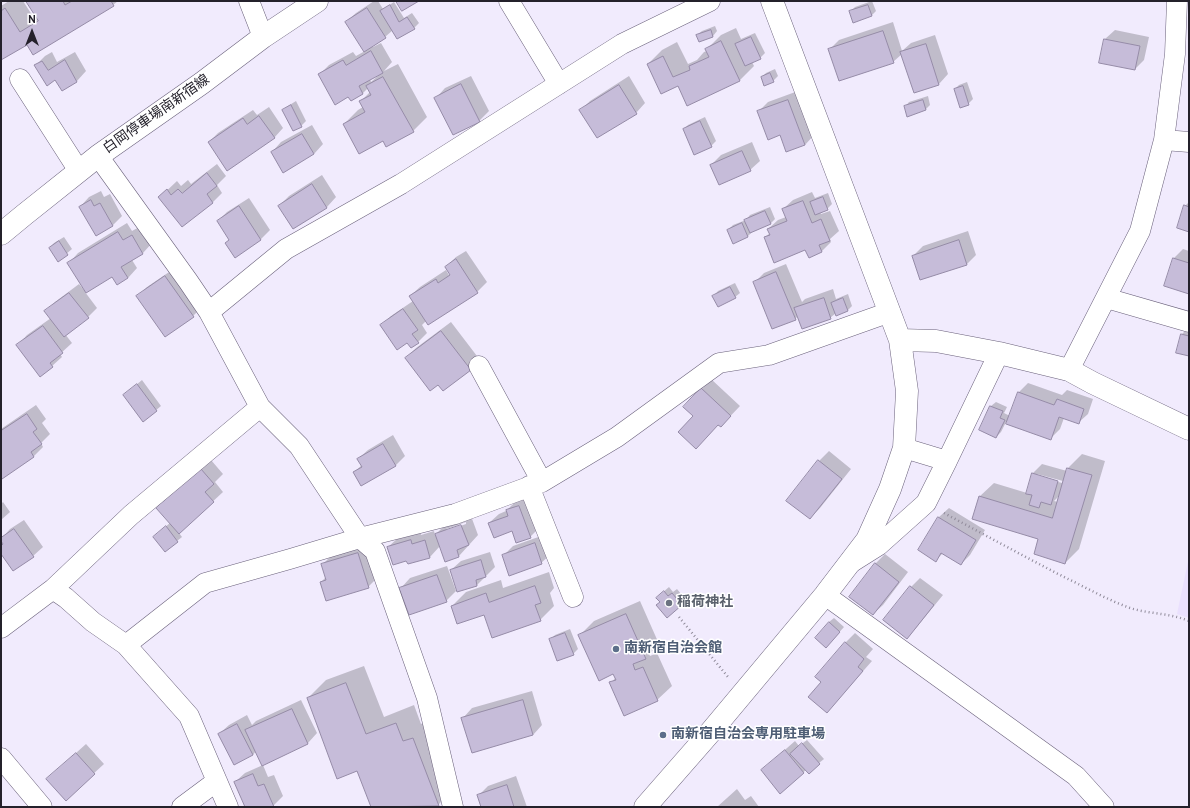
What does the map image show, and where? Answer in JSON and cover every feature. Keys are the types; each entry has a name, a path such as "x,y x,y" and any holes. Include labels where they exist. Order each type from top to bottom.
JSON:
{"street":[{"path":"249,1 263,37"},
{"name":"白岡停車場南新宿線","path":"1,234 98,156 202,83 263,37 317,1"},
{"path":"508,1 559,84"},
{"path":"209,312 286,249 401,184 622,44 710,1"},
{"path":"645,807 825,595 867,540 890,489 904,448 907,391 900,340 772,1"},
{"path":"1069,370 1140,231 1164,140 1182,55 1178,1"},
{"path":"20,79 79,171"},
{"path":"1164,140 1189,142"},
{"path":"98,156 209,312 260,407 299,446 360,538 374,551 427,698 453,807"},
{"path":"1106,298 1189,322"},
{"path":"126,645 206,583 360,538 455,514 535,484 617,437 719,362 769,356 890,312"},
{"path":"900,340 936,341 999,353 1069,370 1189,429"},
{"path":"850,563 879,545 926,503 999,353"},
{"path":"479,366 535,484 573,597"},
{"path":"1,628 53,589 131,515 260,407"},
{"path":"904,448 947,461"},
{"path":"53,589 66,598 93,622 126,645 190,716 228,807"},
{"path":"825,595 1076,776 1104,807"},
{"path":"1,758 42,807"},
{"path":"182,807 217,781"}],"path":[{"path":"926,503 1099,595 1130,608 1182,618 1189,621"},
{"path":"679,617 742,694"}],"shaded area":[{"path":"1189,557 1189,618 1177,614"}],"building":[{"path":"26,1 63,1 65,5 72,1 111,1 114,6 33,55 27,45 1,60 1,11 5,8 20,32 38,21"},
{"path":"396,1 419,1 402,11"},
{"path":"390,5 399,22 407,17 415,29 397,39 380,11"},
{"path":"868,5 872,16 853,23 849,11"},
{"path":"367,8 386,38 364,52 345,22"},
{"path":"711,30 713,37 699,42 696,35"},
{"path":"883,31 894,63 839,81 828,49"},
{"path":"751,37 761,59 745,66 735,44"},
{"path":"1104,39 1140,46 1135,70 1099,63"},
{"path":"721,41 740,81 687,106 678,86 661,94 647,64 663,56 673,77 690,70 689,66 709,57 705,49"},
{"path":"926,44 939,85 914,93 900,52"},
{"path":"371,51 383,73 359,86 363,94 351,101 348,97 335,105 318,74 343,60 346,65"},
{"path":"65,60 77,82 62,91 55,80 47,86 34,65 42,61 48,70"},
{"path":"770,73 774,82 764,86 761,77"},
{"path":"383,77 414,132 386,147 383,141 359,154 343,124 365,112 359,101 371,95 366,86"},
{"path":"461,84 480,122 453,135 434,98"},
{"path":"619,85 637,114 597,138 579,110"},
{"path":"963,86 969,105 960,108 954,89"},
{"path":"788,100 805,145 786,152 780,135 768,140 757,111"},
{"path":"923,100 926,110 907,117 904,106"},
{"path":"291,105 302,127 293,131 282,110"},
{"path":"259,116 275,138 227,171 208,142 243,118 247,124"},
{"path":"700,121 712,147 694,155 683,129"},
{"path":"302,134 314,154 283,173 271,152"},
{"path":"742,151 751,171 719,185 710,165"},
{"path":"207,173 217,186 207,194 213,203 182,227 158,197 167,189 171,195 178,189 182,193"},
{"path":"312,184 327,208 293,229 278,206"},
{"path":"823,197 828,210 815,215 810,202"},
{"path":"91,200 94,206 100,203 113,226 96,236 79,207"},
{"path":"803,201 812,223 821,219 830,241 819,245 822,252 809,258 805,250 774,263 764,237 770,235 767,229 787,221 782,209"},
{"path":"1184,205 1189,207 1189,232 1177,228"},
{"path":"239,206 261,240 235,258 225,243 229,240 217,221"},
{"path":"765,211 771,224 750,233 744,220"},
{"path":"742,223 748,237 733,244 727,230"},
{"path":"118,232 123,240 132,235 143,254 121,267 128,278 117,285 112,277 86,293 67,263"},
{"path":"959,240 967,265 920,280 912,256"},
{"path":"59,241 68,255 58,262 49,248"},
{"path":"1173,258 1189,263 1189,294 1164,286"},
{"path":"456,259 478,293 428,325 409,296 436,279 438,283 450,275 445,267"},
{"path":"776,272 796,320 772,329 753,282"},
{"path":"165,276 194,317 165,337 136,296"},
{"path":"730,287 736,298 718,307 712,296"},
{"path":"69,293 89,318 64,337 44,311"},
{"path":"824,298 831,319 802,329 794,308"},
{"path":"843,298 848,311 836,316 831,303"},
{"path":"403,309 418,330 412,334 419,343 411,348 407,343 397,350 380,325"},
{"path":"43,326 63,353 50,363 53,367 40,377 16,345"},
{"path":"441,331 471,370 443,391 438,385 430,391 405,358"},
{"path":"1181,334 1189,336 1189,356 1176,353"},
{"path":"137,384 157,411 143,422 123,395"},
{"path":"701,388 731,416 721,427 718,425 696,449 678,432 693,416 683,407"},
{"path":"1018,392 1054,405 1057,399 1084,409 1079,424 1059,417 1051,440 1006,424"},
{"path":"990,406 1003,411 1000,418 1005,420 996,438 979,430"},
{"path":"27,414 37,429 33,432 42,444 31,452 34,457 2,479 1,431"},
{"path":"383,444 396,466 361,486 353,472 362,467 357,459"},
{"path":"818,460 842,479 810,519 786,501"},
{"path":"1067,468 1092,475 1065,564 1034,554 1038,539 972,519 979,496 1052,518"},
{"path":"201,469 214,484 205,492 214,502 179,534 156,508"},
{"path":"1032,473 1058,481 1051,505 1041,502 1039,508 1029,505 1032,495 1026,494"},
{"path":"519,506 531,538 516,543 512,531 494,538 488,523 508,516 506,510"},
{"path":"938,517 976,540 961,565 941,553 936,562 918,550"},
{"path":"461,525 469,545 457,550 459,557 445,562 435,534"},
{"path":"166,526 178,542 165,552 153,537"},
{"path":"14,529 34,557 13,571 1,554 1,546 3,544 1,538"},
{"path":"411,540 412,544 425,540 430,558 408,564 406,561 393,565 387,547"},
{"path":"535,543 542,564 509,576 502,555"},
{"path":"358,553 369,588 326,601 320,582 326,580 321,564"},
{"path":"481,560 486,577 476,580 477,586 457,592 450,570"},
{"path":"875,563 899,582 873,615 849,597"},
{"path":"437,575 447,602 409,615 399,588"},
{"path":"535,586 541,603 535,605 541,621 492,638 484,615 457,624 451,606 486,593 489,602"},
{"path":"910,586 934,605 907,639 883,620"},
{"name":"稲荷神社","path":"664,591 668,596 672,593 682,605 667,618 656,605 660,602 656,598"},
{"path":"626,614 646,659 633,664 635,670 643,667 658,701 624,716 609,682 616,680 613,674 599,681 578,635"},
{"path":"829,622 840,632 826,648 815,638"},
{"path":"565,633 574,655 557,661 549,639"},
{"path":"845,642 864,659 858,667 863,671 827,713 808,697 821,682 815,677"},
{"path":"346,683 366,734 396,723 403,741 413,738 439,806 371,807 357,771 337,779 307,698"},
{"path":"523,700 533,735 472,753 461,718"},
{"path":"292,709 308,744 262,766 245,730"},
{"path":"237,724 253,755 234,765 218,734"},
{"path":"802,743 820,764 809,774 790,754"},
{"path":"785,750 804,773 780,794 761,770"},
{"path":"76,753 95,774 66,801 46,779"},
{"path":"253,774 258,786 264,784 274,807 245,807 234,782"},
{"path":"507,785 514,807 481,807 477,795"}],"place":[{"name":"稲荷神社","path":"669,603"},
{"name":"南新宿自治会館","path":"616,649"},
{"name":"南新宿自治会専用駐車場","path":"663,735"}]}
